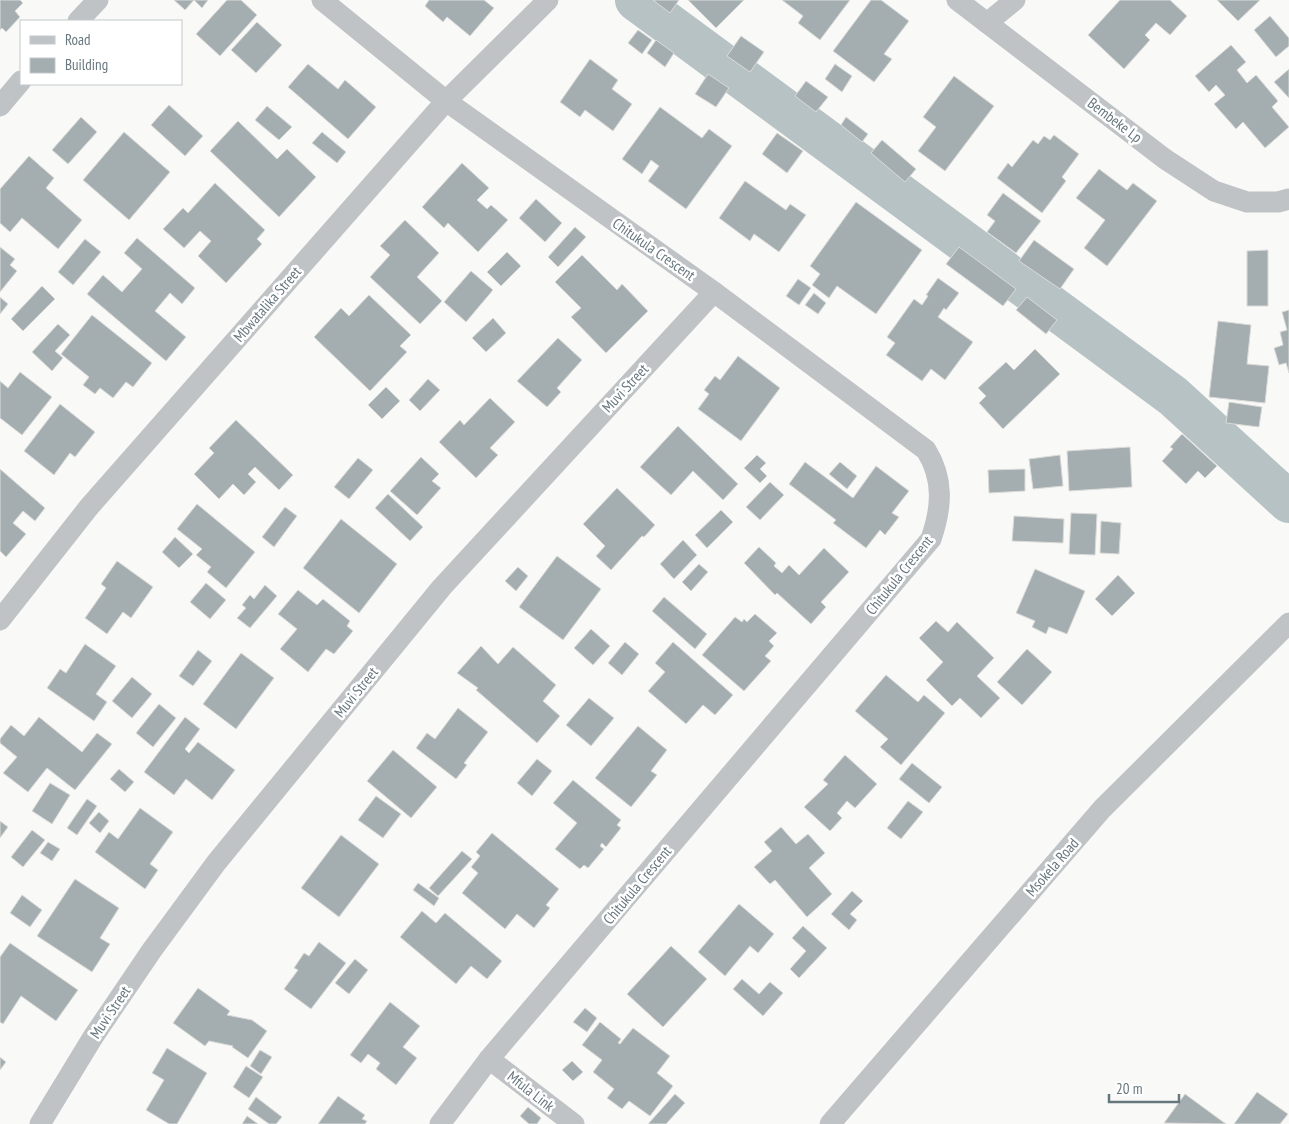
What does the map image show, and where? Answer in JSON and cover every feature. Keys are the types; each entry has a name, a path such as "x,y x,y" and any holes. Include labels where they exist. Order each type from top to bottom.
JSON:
{"street":[{"path":"79,20 98,0"},
{"name":"Chitukula Crescent","path":"322,0 446,101 714,292 926,450 935,465 940,482 937,522 931,539 489,1059 440,1124"},
{"name":"Mbwatalika Street","path":"0,620 88,507 446,101 548,0"},
{"name":"Bembeke Lp","path":"956,0 1165,159 1214,191 1247,202 1278,202 1289,199"},
{"path":"987,23 1015,0"},
{"path":"0,106 20,82"},
{"name":"Muvi Street","path":"40,1124 93,1037 216,863 442,586 714,292"},
{"name":"Msokela Road","path":"830,1124 1102,809 1289,623"},
{"name":"Mfula Link","path":"489,1059 574,1124"}],"building":[{"path":"0,0 20,0 23,3 15,11 20,17 6,32 2,28 0,30"},
{"path":"174,0 194,0 185,10"},
{"path":"194,0 208,0 202,8"},
{"path":"227,0 241,0 257,15 220,56 196,34"},
{"path":"429,0 484,0 494,8 470,36 447,17 443,22 425,6"},
{"path":"653,0 679,0 670,13"},
{"path":"688,0 744,0 716,28"},
{"path":"782,0 850,0 820,40 798,23 803,16"},
{"path":"871,0 881,0 909,21 884,54 892,59 874,82 833,51"},
{"path":"1120,0 1170,0 1187,16 1170,35 1156,23 1145,35 1150,40 1124,69 1088,35"},
{"path":"1217,0 1260,0 1238,21"},
{"path":"1270,16 1289,38 1289,46 1276,57 1254,30"},
{"path":"257,22 282,45 256,73 231,50"},
{"path":"638,30 652,40 642,54 628,43"},
{"path":"741,36 764,52 750,72 727,56"},
{"path":"656,40 674,53 665,67 647,53"},
{"path":"1231,45 1246,62 1237,70 1247,83 1256,75 1278,101 1272,107 1289,127 1265,148 1243,122 1236,129 1214,104 1225,95 1216,85 1209,92 1195,76"},
{"path":"590,59 618,80 612,89 632,104 613,131 585,110 580,117 560,102"},
{"path":"308,64 338,89 345,80 376,107 348,139 288,87"},
{"path":"835,64 852,76 842,92 825,79"},
{"path":"1289,69 1289,98 1274,82"},
{"path":"708,74 729,88 716,107 695,94"},
{"path":"954,76 994,106 945,171 918,151 936,127 923,117"},
{"path":"806,81 828,97 816,112 795,96"},
{"path":"169,105 203,136 185,156 151,125"},
{"path":"267,106 292,127 279,140 255,120"},
{"path":"660,107 702,138 709,129 732,146 686,209 648,181 659,166 651,160 642,174 622,159"},
{"path":"81,117 97,132 68,164 52,150"},
{"path":"846,117 868,134 862,142 841,125"},
{"path":"238,121 277,159 287,149 316,177 279,217 210,151"},
{"path":"124,132 170,172 129,220 83,180"},
{"path":"322,132 346,152 337,163 312,143"},
{"path":"777,133 803,151 787,173 762,154"},
{"path":"1054,135 1079,154 1062,177 1066,181 1042,213 997,178 1008,163 1012,167 1033,140 1038,144 1044,136 1050,140"},
{"path":"882,140 916,169 905,182 871,153"},
{"path":"29,156 54,178 46,188 82,220 58,249 22,218 10,232 0,223 0,189"},
{"path":"462,163 489,188 477,200 487,209 491,205 508,220 478,252 448,223 444,228 422,207"},
{"path":"1099,169 1127,190 1133,183 1157,201 1107,266 1084,248 1105,220 1076,198"},
{"path":"745,181 786,210 790,204 806,215 779,252 754,234 750,241 719,218"},
{"path":"215,183 265,230 257,239 262,244 226,283 198,256 211,241 200,231 184,248 163,229 183,208 188,213"},
{"path":"1003,193 1041,221 1016,253 987,232 995,221 987,215"},
{"path":"536,199 562,223 545,242 519,218"},
{"path":"856,202 922,250 876,314 837,286 829,298 812,285 820,274 810,266"},
{"path":"405,220 439,253 417,277 442,301 420,324 370,277 390,255 380,246"},
{"path":"575,227 586,237 558,267 548,257"},
{"path":"137,238 195,288 182,304 170,293 155,311 186,337 166,361 87,294 103,275 122,292 142,269 124,253"},
{"path":"85,239 101,252 73,285 58,272"},
{"path":"1034,240 1074,269 1060,289 1019,261"},
{"path":"0,247 15,259 10,265 17,271 0,292"},
{"path":"959,247 1016,289 1003,306 946,264"},
{"path":"1268,250 1268,306 1247,306 1247,251"},
{"path":"507,252 521,266 501,286 487,272"},
{"path":"582,255 617,290 622,284 648,311 606,353 571,317 581,308 555,282"},
{"path":"471,271 493,290 466,322 444,302"},
{"path":"938,278 959,293 938,317 973,342 945,380 931,369 922,381 886,355 895,343 887,337 914,299 922,305 928,296 926,295"},
{"path":"798,279 811,288 799,305 786,296"},
{"path":"42,286 55,299 23,331 11,319"},
{"path":"814,293 826,303 818,314 805,305"},
{"path":"369,295 411,335 400,346 407,352 370,391 314,337 341,308 349,316"},
{"path":"0,297 8,304 0,314"},
{"path":"1027,297 1057,320 1046,334 1016,310"},
{"path":"1289,310 1289,373 1286,363 1279,365 1274,348 1283,345 1280,332 1287,330 1282,312"},
{"path":"92,315 152,363 133,387 126,382 113,398 100,388 95,394 83,385 89,377 61,354"},
{"path":"493,318 506,333 486,352 472,338"},
{"path":"1218,321 1251,325 1247,364 1269,366 1265,403 1209,397"},
{"path":"58,324 70,335 55,351 63,358 52,371 32,352"},
{"path":"558,338 582,360 557,388 561,392 547,407 517,381"},
{"path":"1035,349 1060,374 1003,429 979,403 986,396 978,388 1006,362 1014,370"},
{"path":"738,356 780,388 741,441 698,409 709,394 704,390 715,376 720,380"},
{"path":"20,372 52,397 22,435 0,418 0,381 8,388"},
{"path":"428,379 440,390 420,411 409,400"},
{"path":"386,387 400,401 382,419 368,405"},
{"path":"490,398 515,422 490,448 498,455 476,478 439,442 460,420 464,425"},
{"path":"1229,402 1262,407 1259,427 1226,423"},
{"path":"60,404 95,432 75,457 70,453 54,475 24,451"},
{"path":"236,420 293,475 279,490 255,467 248,474 256,482 244,495 233,484 219,499 194,474 214,453 209,448"},
{"path":"678,426 738,484 723,500 693,471 671,495 640,467"},
{"path":"1182,434 1217,466 1205,478 1198,471 1186,484 1162,461 1173,449 1170,447"},
{"path":"1130,447 1132,487 1069,491 1067,451"},
{"path":"757,455 766,463 760,469 767,476 760,483 744,468"},
{"path":"1060,455 1063,486 1033,489 1029,459"},
{"path":"421,457 439,474 432,481 441,488 417,515 390,491"},
{"path":"358,458 373,470 349,499 334,487"},
{"path":"805,462 853,498 876,466 909,491 892,513 899,517 885,535 880,530 866,548 833,523 836,520 789,484"},
{"path":"840,462 857,476 847,489 829,474"},
{"path":"0,469 45,508 35,521 23,511 13,523 26,534 6,557 0,551"},
{"path":"1025,469 1025,491 989,493 988,470"},
{"path":"770,482 784,495 760,520 746,507"},
{"path":"617,488 655,525 644,537 642,536 611,570 596,556 605,546 583,524"},
{"path":"388,494 423,527 410,541 375,508"},
{"path":"197,504 255,552 226,588 207,572 211,567 196,555 202,549 177,529"},
{"path":"285,507 297,516 274,547 262,537"},
{"path":"721,510 733,522 707,548 695,535"},
{"path":"1071,513 1097,514 1095,555 1069,554"},
{"path":"1014,516 1064,519 1063,543 1012,541"},
{"path":"341,519 397,564 359,613 303,568"},
{"path":"1101,521 1121,523 1119,554 1100,553"},
{"path":"175,537 193,554 179,568 162,552"},
{"path":"683,540 697,555 674,579 660,564"},
{"path":"759,547 776,563 774,566 782,573 789,565 799,575 824,548 849,572 821,602 826,607 811,624 777,593 775,595 744,563"},
{"path":"557,556 601,589 563,640 519,607"},
{"path":"117,561 153,587 131,618 123,612 107,634 85,618 106,588 101,584"},
{"path":"699,564 708,572 691,591 682,582"},
{"path":"518,567 528,576 516,591 505,581"},
{"path":"1035,569 1085,591 1067,634 1049,627 1046,634 1032,627 1035,621 1016,613"},
{"path":"1118,575 1135,593 1112,616 1095,599"},
{"path":"206,583 226,600 210,619 190,602"},
{"path":"265,585 277,596 250,628 237,618 246,608 242,605 250,595 254,599"},
{"path":"298,590 317,605 323,599 350,621 347,626 353,631 334,654 326,649 308,672 280,649 297,629 278,614"},
{"path":"664,597 707,634 695,649 652,611"},
{"path":"755,614 777,633 769,641 774,646 765,656 771,661 744,691 702,655 735,617 742,622 744,619 747,622"},
{"path":"936,621 948,632 957,622 994,658 977,676 1000,698 981,718 960,698 952,706 926,680 943,662 919,638"},
{"path":"591,629 610,646 593,665 574,648"},
{"path":"625,642 639,654 622,675 608,663"},
{"path":"673,642 733,695 715,715 703,705 686,724 648,691 665,672 655,663"},
{"path":"85,644 116,666 96,694 107,702 94,721 47,688 60,669 66,673"},
{"path":"481,646 498,664 513,647 556,685 543,701 560,716 537,743 476,690 478,688 457,673"},
{"path":"1027,649 1052,672 1022,705 997,682"},
{"path":"198,650 212,661 193,686 179,676"},
{"path":"241,653 274,678 236,729 203,704"},
{"path":"886,675 918,702 924,695 945,713 901,765 880,747 888,739 855,711"},
{"path":"132,677 152,694 132,718 112,701"},
{"path":"589,698 614,718 591,746 566,725"},
{"path":"159,704 176,718 153,747 136,733"},
{"path":"458,708 488,732 464,763 467,765 456,779 416,748 427,733 435,739"},
{"path":"39,717 82,752 97,733 112,744 75,790 47,768 28,792 3,773 17,757 0,743 0,739 11,725 24,736"},
{"path":"185,717 200,729 185,749 189,753 198,742 235,770 212,800 186,779 174,795 144,772"},
{"path":"638,726 667,750 651,771 657,775 631,807 595,778"},
{"path":"393,750 437,787 411,818 367,781"},
{"path":"845,755 877,784 855,808 847,801 837,813 842,818 830,831 804,807 828,784 823,780"},
{"path":"537,759 552,771 532,796 517,783"},
{"path":"912,763 942,787 929,803 899,779"},
{"path":"119,769 134,782 125,792 110,779"},
{"path":"573,780 621,820 617,825 621,828 606,847 602,843 600,846 604,849 588,868 584,865 580,869 555,849 577,823 553,803"},
{"path":"50,783 70,795 52,824 32,811"},
{"path":"376,796 401,814 383,838 358,820"},
{"path":"87,799 97,806 77,835 67,828"},
{"path":"908,801 923,812 901,839 887,828"},
{"path":"140,808 173,832 150,864 158,870 145,889 95,852 109,832 118,839"},
{"path":"99,812 109,821 100,833 89,823"},
{"path":"0,821 8,827 0,838"},
{"path":"781,827 796,844 808,834 825,853 809,868 832,894 807,917 775,880 770,884 754,867 772,851 764,842"},
{"path":"32,830 45,840 23,867 11,857"},
{"path":"492,833 559,889 546,905 550,908 534,928 517,914 505,929 462,893 478,873 471,867 480,856 476,852"},
{"path":"341,835 379,864 339,917 301,888"},
{"path":"48,842 60,849 52,861 40,853"},
{"path":"462,851 472,859 438,896 429,888"},
{"path":"75,879 119,908 100,938 110,944 92,972 37,936"},
{"path":"418,883 439,898 434,906 413,890"},
{"path":"852,891 863,901 850,914 857,920 849,930 831,914"},
{"path":"22,895 42,910 30,927 10,913"},
{"path":"739,904 774,934 758,953 750,946 725,976 698,952"},
{"path":"422,911 436,923 445,913 502,961 487,979 471,966 456,984 400,937"},
{"path":"803,926 827,948 799,978 790,969 806,951 792,938"},
{"path":"319,942 346,963 311,1009 284,989 298,970 294,968 304,953 309,956"},
{"path":"10,943 78,990 56,1021 21,996 3,1024 0,1022 0,957"},
{"path":"671,946 707,979 663,1027 627,994"},
{"path":"355,959 368,970 349,994 335,983"},
{"path":"742,979 759,994 770,982 783,993 763,1016 733,989"},
{"path":"198,988 230,1011 227,1015 252,1020 267,1031 248,1058 233,1046 209,1041 205,1046 173,1023"},
{"path":"390,1002 420,1026 403,1047 417,1058 396,1085 376,1069 380,1063 368,1054 361,1063 350,1055"},
{"path":"585,1008 597,1018 587,1032 573,1022"},
{"path":"600,1022 621,1039 618,1043 620,1044 633,1028 670,1056 657,1073 673,1086 650,1116 629,1101 622,1109 607,1098 614,1089 593,1072 602,1060 582,1045"},
{"path":"167,1048 207,1073 177,1124 169,1124 146,1110 164,1080 152,1073"},
{"path":"260,1050 272,1057 261,1074 250,1066"},
{"path":"0,1057 6,1062 0,1070"},
{"path":"572,1061 583,1072 573,1081 562,1070"},
{"path":"246,1066 263,1077 249,1098 233,1087"},
{"path":"1257,1092 1288,1114 1280,1124 1234,1124"},
{"path":"675,1094 685,1103 666,1124 648,1124"},
{"path":"1185,1094 1226,1124 1164,1123"},
{"path":"338,1096 365,1115 362,1119 367,1121 365,1124 318,1124"},
{"path":"256,1097 282,1117 276,1124 269,1124 248,1109"},
{"path":"528,1107 541,1118 537,1124 529,1124 520,1116"},
{"path":"247,1116 258,1124 242,1124"}],"waterway":[{"path":"636,0 1173,396 1289,502"}]}
